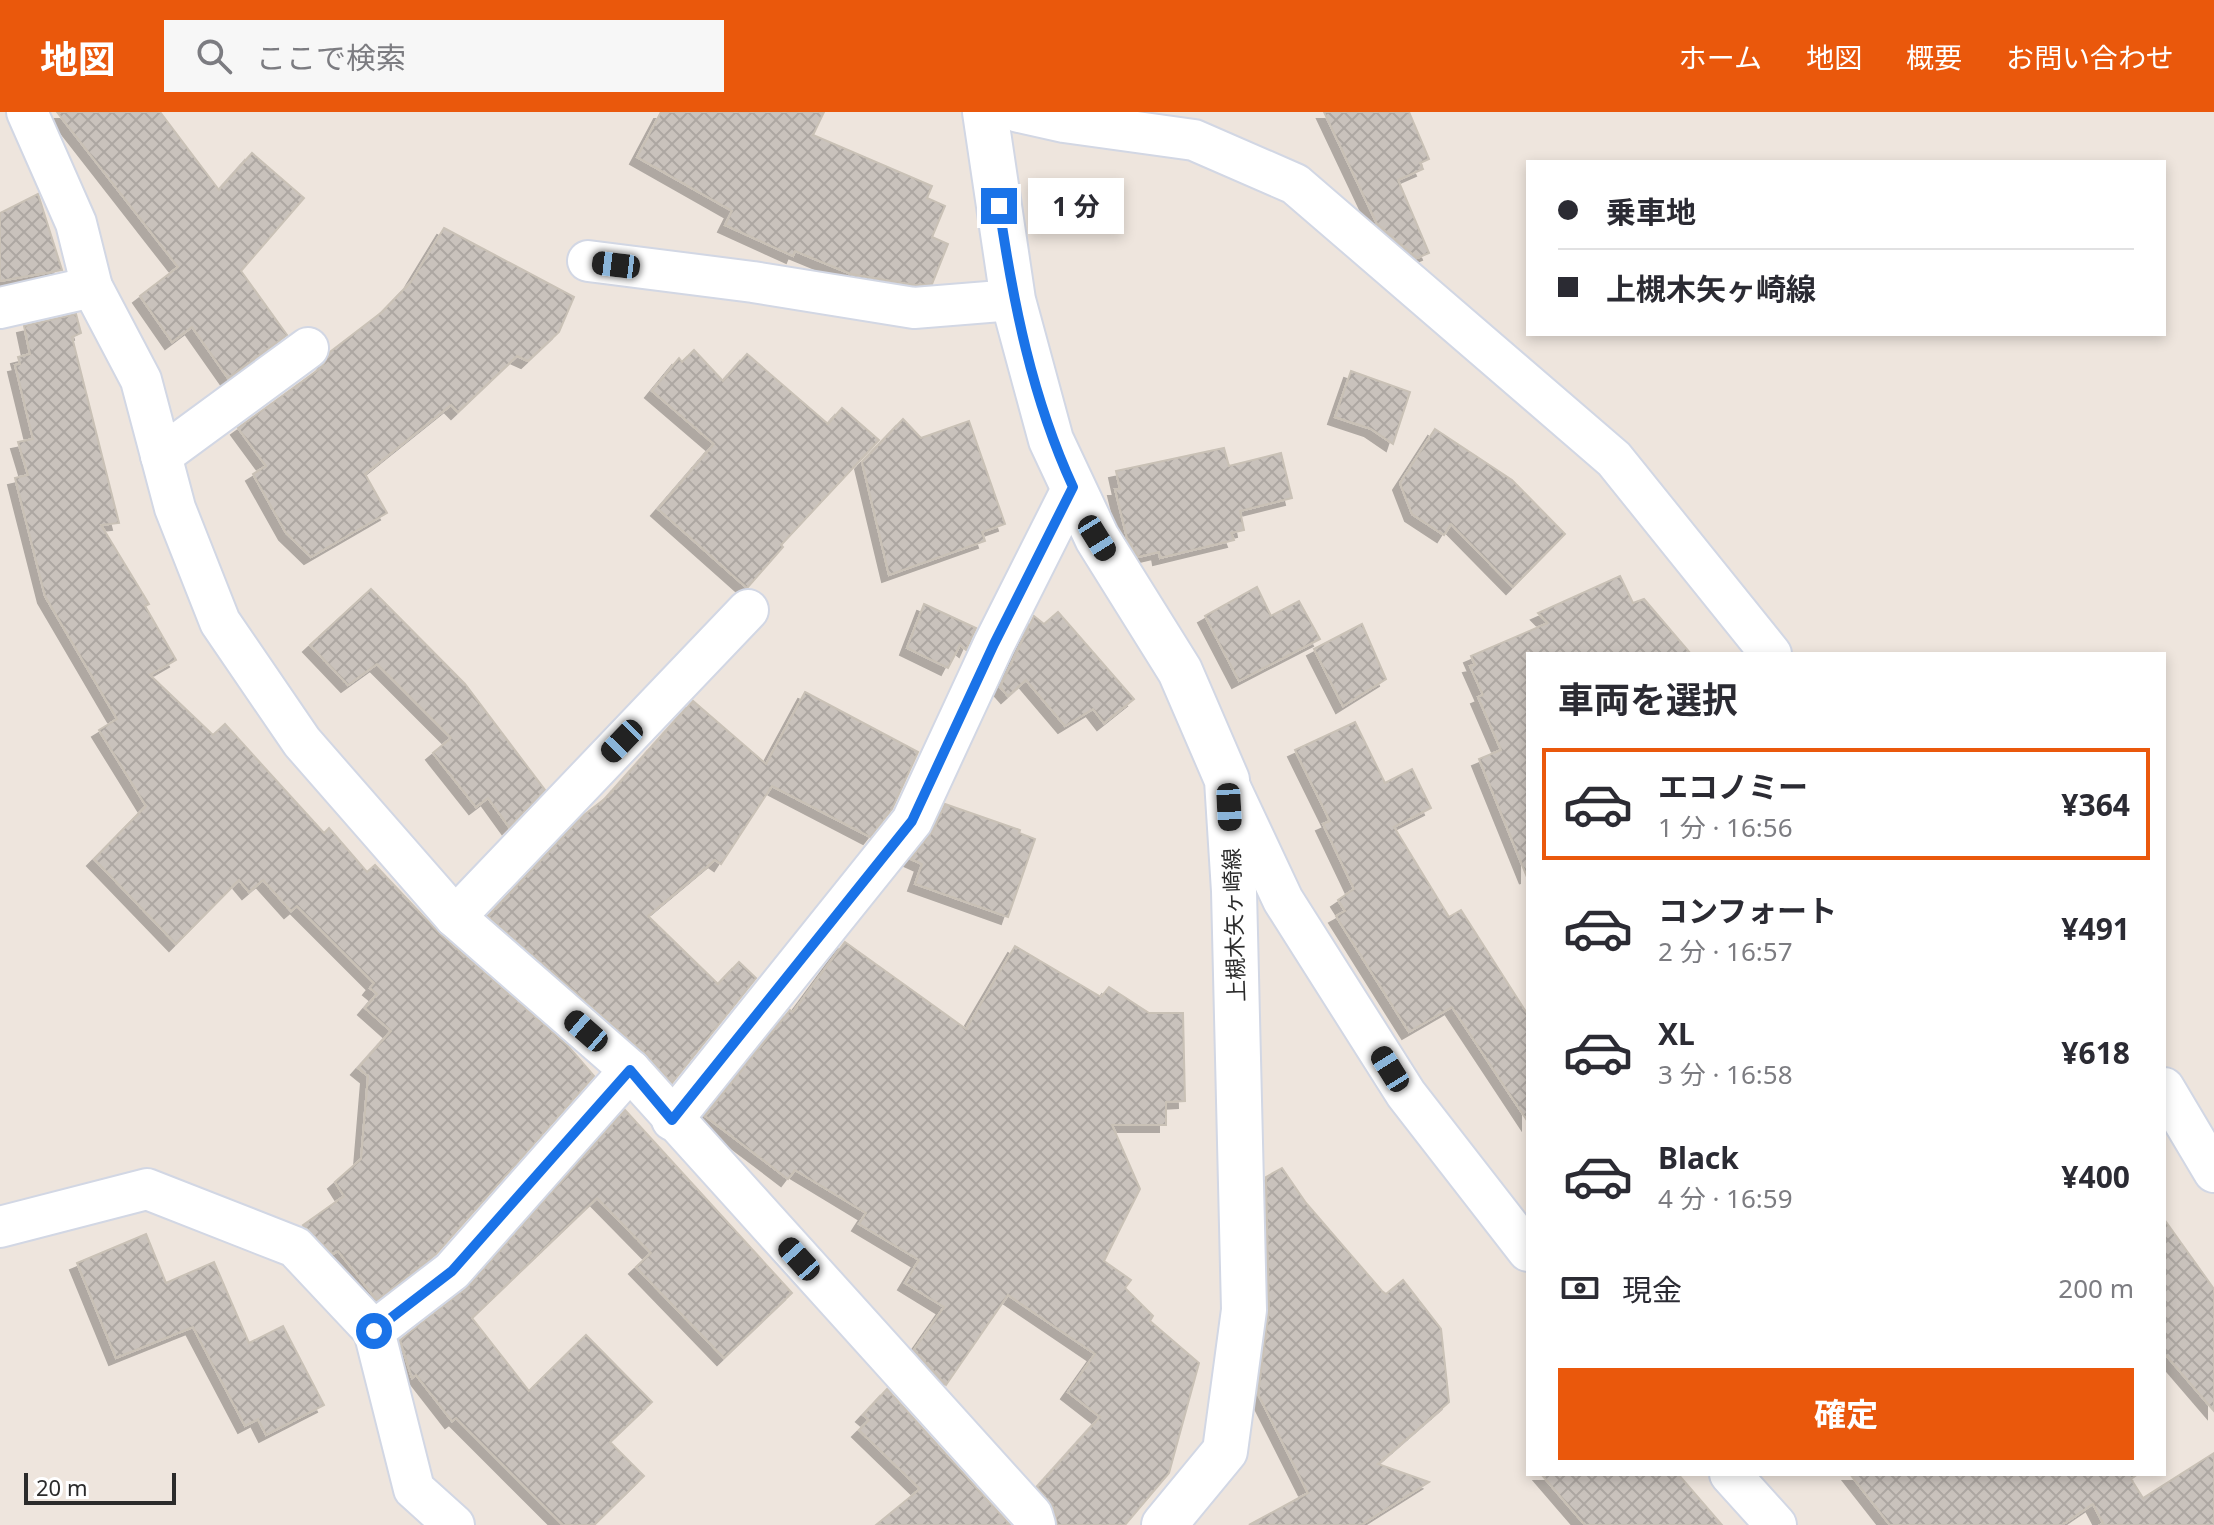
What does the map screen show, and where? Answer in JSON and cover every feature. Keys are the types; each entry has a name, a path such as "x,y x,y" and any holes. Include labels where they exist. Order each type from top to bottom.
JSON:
{"main road":[{"name":"上槻木矢ヶ崎線","path":"985,112 1013,300 1051,440 1097,538 1180,671 1227,780 1234,891 1244,1310 1225,1451 1164,1525"}],"street":[{"path":"27,112 76,223 92,287 141,380 175,508 220,622 302,742 455,917 630,1070 1032,1515 1035,1525"},
{"path":"1019,112 1194,140 1295,184 1614,459 1769,652"},
{"path":"588,261 753,282 914,308 1013,300"},
{"path":"0,308 92,287"},
{"path":"161,456 308,348"},
{"path":"672,1120 912,821 994,644 1073,487"},
{"path":"455,917 748,610"},
{"path":"1227,780 1283,900 1406,1094 1526,1248"},
{"path":"374,1331 452,1271 630,1070"},
{"path":"2166,1091 2214,1172"},
{"path":"0,1227 147,1189 295,1247 374,1331 414,1489 454,1525"},
{"path":"1732,1476 1776,1525"}],"building":[{"path":"57,112 160,112 219,190 252,153 304,198 241,271 287,335 228,378 192,327 172,342 140,296 178,267"},
{"path":"661,112 824,112 813,135 932,186 927,198 945,206 932,237 948,244 932,284 915,285 851,274 795,251 793,256 725,225 732,211 637,157"},
{"path":"1324,112 1409,112 1429,159 1420,163 1423,169 1398,180 1429,253 1417,258 1377,224"},
{"path":"38,194 62,270 0,281 0,213"},
{"path":"444,228 574,297 559,332 528,361 517,356 458,412 451,405 365,474 387,513 311,557 286,533 253,474 266,466 238,428 322,367 330,352 382,312 411,282"},
{"path":"76,314 81,333 72,337 119,523 101,525 149,604 145,606 176,660 150,675 213,735 225,724 324,833 329,828 367,872 375,865 440,934 568,1046 594,1076 436,1254 377,1300 338,1251 333,1254 303,1225 344,1196 335,1182 361,1159 368,1076 358,1068 391,1031 365,1008 377,994 370,988 374,983 297,906 291,911 263,880 249,892 239,880 176,944 94,859 146,806 99,730 117,719 45,596 15,478 28,475 18,442 33,439 15,365 20,364 18,357 30,354 24,326"},
{"path":"694,350 723,381 747,354 828,424 842,408 879,440 781,545 783,547 747,588 658,509 714,444 652,391 679,358 682,362"},
{"path":"1351,371 1410,392 1393,444 1371,429 1335,417"},
{"path":"903,419 921,438 969,421 1005,524 982,532 985,541 889,575 862,462"},
{"path":"1435,429 1512,480 1565,534 1513,587 1451,524 1444,535 1412,514 1400,483"},
{"path":"1224,448 1229,466 1281,453 1292,498 1240,511 1244,530 1231,533 1234,540 1160,558 1159,552 1138,557 1127,538 1115,489 1120,489 1116,471"},
{"path":"1620,576 1633,603 1644,599 1689,652 1526,652 1526,875 1479,759 1501,750 1478,697 1483,695 1470,666 1475,665 1471,656 1548,623 1538,613"},
{"path":"1257,587 1271,616 1299,601 1320,639 1239,681 1205,616"},
{"path":"371,589 465,684 545,790 509,827 488,798 476,807 433,753 451,738 377,664 348,685 310,645"},
{"path":"924,604 976,628 966,650 960,645 948,668 907,648"},
{"path":"1058,612 1134,699 1104,723 1093,709 1065,726 1026,680 1008,696 1000,687 1034,616 1044,624"},
{"path":"1362,624 1386,679 1343,706 1314,649"},
{"path":"805,692 918,752 892,809 870,837 772,786 721,864 715,860 648,916 718,984 739,962 756,978 672,1083 645,1053 488,916 584,815 607,797 693,701 766,764"},
{"path":"1355,722 1385,783 1412,769 1431,808 1394,827 1449,917 1461,910 1526,1012 1526,1119 1452,1007 1409,1032 1336,916 1345,911 1338,900 1354,889 1323,824 1330,821 1295,750"},
{"path":"945,804 1020,830 1019,833 1035,839 1008,917 915,884 922,864 911,859 933,831"},
{"path":"845,942 966,1029 1015,946 1101,997 1109,987 1149,1013 1183,1013 1185,1101 1166,1102 1166,1125 1112,1125 1140,1189 1104,1261 1131,1280 1125,1288 1153,1316 1150,1321 1199,1363 1169,1473 1125,1525 1057,1525 1054,1508 1037,1487 1100,1417 1068,1392 1095,1354 1008,1295 946,1385 914,1350 944,1307 905,1283 919,1260 859,1224 866,1213 795,1170 788,1179 705,1116 790,1010 793,1012"},
{"path":"625,1110 792,1293 724,1358 636,1267 651,1253 597,1198 472,1318 529,1391 586,1335 652,1402 610,1442 644,1476 594,1525 563,1525 456,1418 452,1421 416,1375 412,1378 400,1340 469,1286"},
{"path":"1282,1168 1306,1203 1382,1291 1386,1294 1403,1280 1441,1329 1449,1402 1378,1464 1429,1482 1361,1525 1249,1525 1308,1493 1258,1394 1269,1309 1266,1177"},
{"path":"2166,1222 2214,1289 2214,1411 2166,1355"},
{"path":"146,1234 166,1283 214,1262 249,1343 283,1326 324,1405 266,1435 258,1419 245,1426 193,1327 116,1358 77,1263"},
{"path":"887,1389 1010,1525 876,1525 920,1489 859,1430 869,1420 863,1415"},
{"path":"2214,1453 2214,1525 2100,1525 2103,1523 2093,1504 2062,1525 1890,1525 1852,1476 2135,1476 2131,1479 2143,1498"},
{"path":"1543,1476 1680,1476 1722,1525 1585,1525"}],"route":[{"path":"374,1331 452,1271 630,1070 672,1120 912,821 994,644 1073,487 1051,440 1013,300 999,206"}]}
